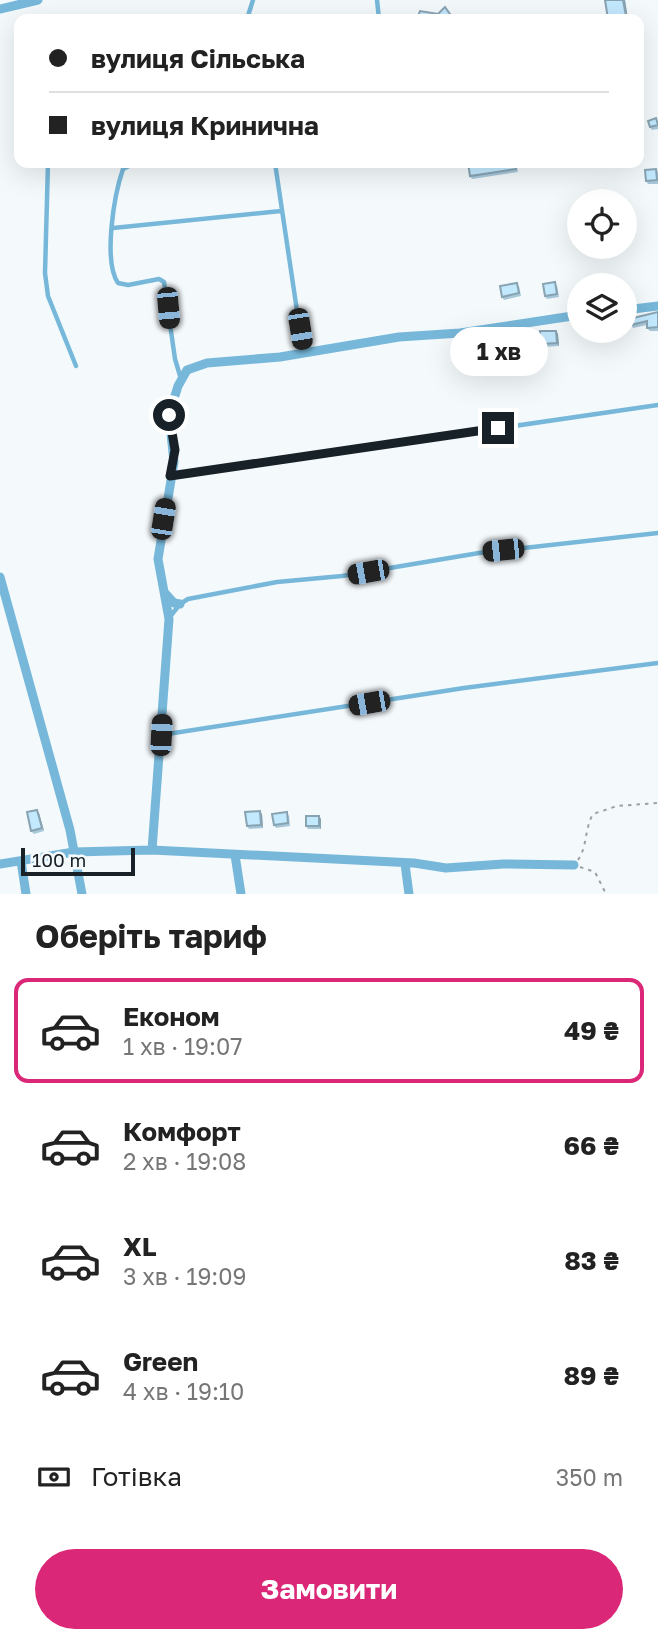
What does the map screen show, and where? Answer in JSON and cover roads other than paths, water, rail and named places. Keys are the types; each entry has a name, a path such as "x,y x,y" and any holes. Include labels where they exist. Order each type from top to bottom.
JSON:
{"street":[{"path":"0,9 38,0"},
{"path":"637,309 658,306"},
{"path":"152,849 169,619 158,559 175,450 169,415 181,379 187,370 203,364 567,317"},
{"path":"0,578 74,852 82,894"},
{"path":"163,591 173,603 180,604"},
{"path":"0,864 74,852 152,849 459,868 503,864 574,865"},
{"path":"236,855 241,894"},
{"path":"21,861 26,894"},
{"path":"405,864 409,894"}],"lane":[{"path":"48,168 45,273 48,296 76,366"},
{"path":"125,168 110,240 112,273 118,283 128,285 159,279 166,286 173,349 181,379"},
{"path":"276,168 303,352"},
{"path":"113,228 281,211"},
{"path":"170,476 658,405"},
{"path":"169,619 180,604 198,597 277,582 342,576 479,553 658,533"},
{"path":"161,735 476,686 658,663"}]}
